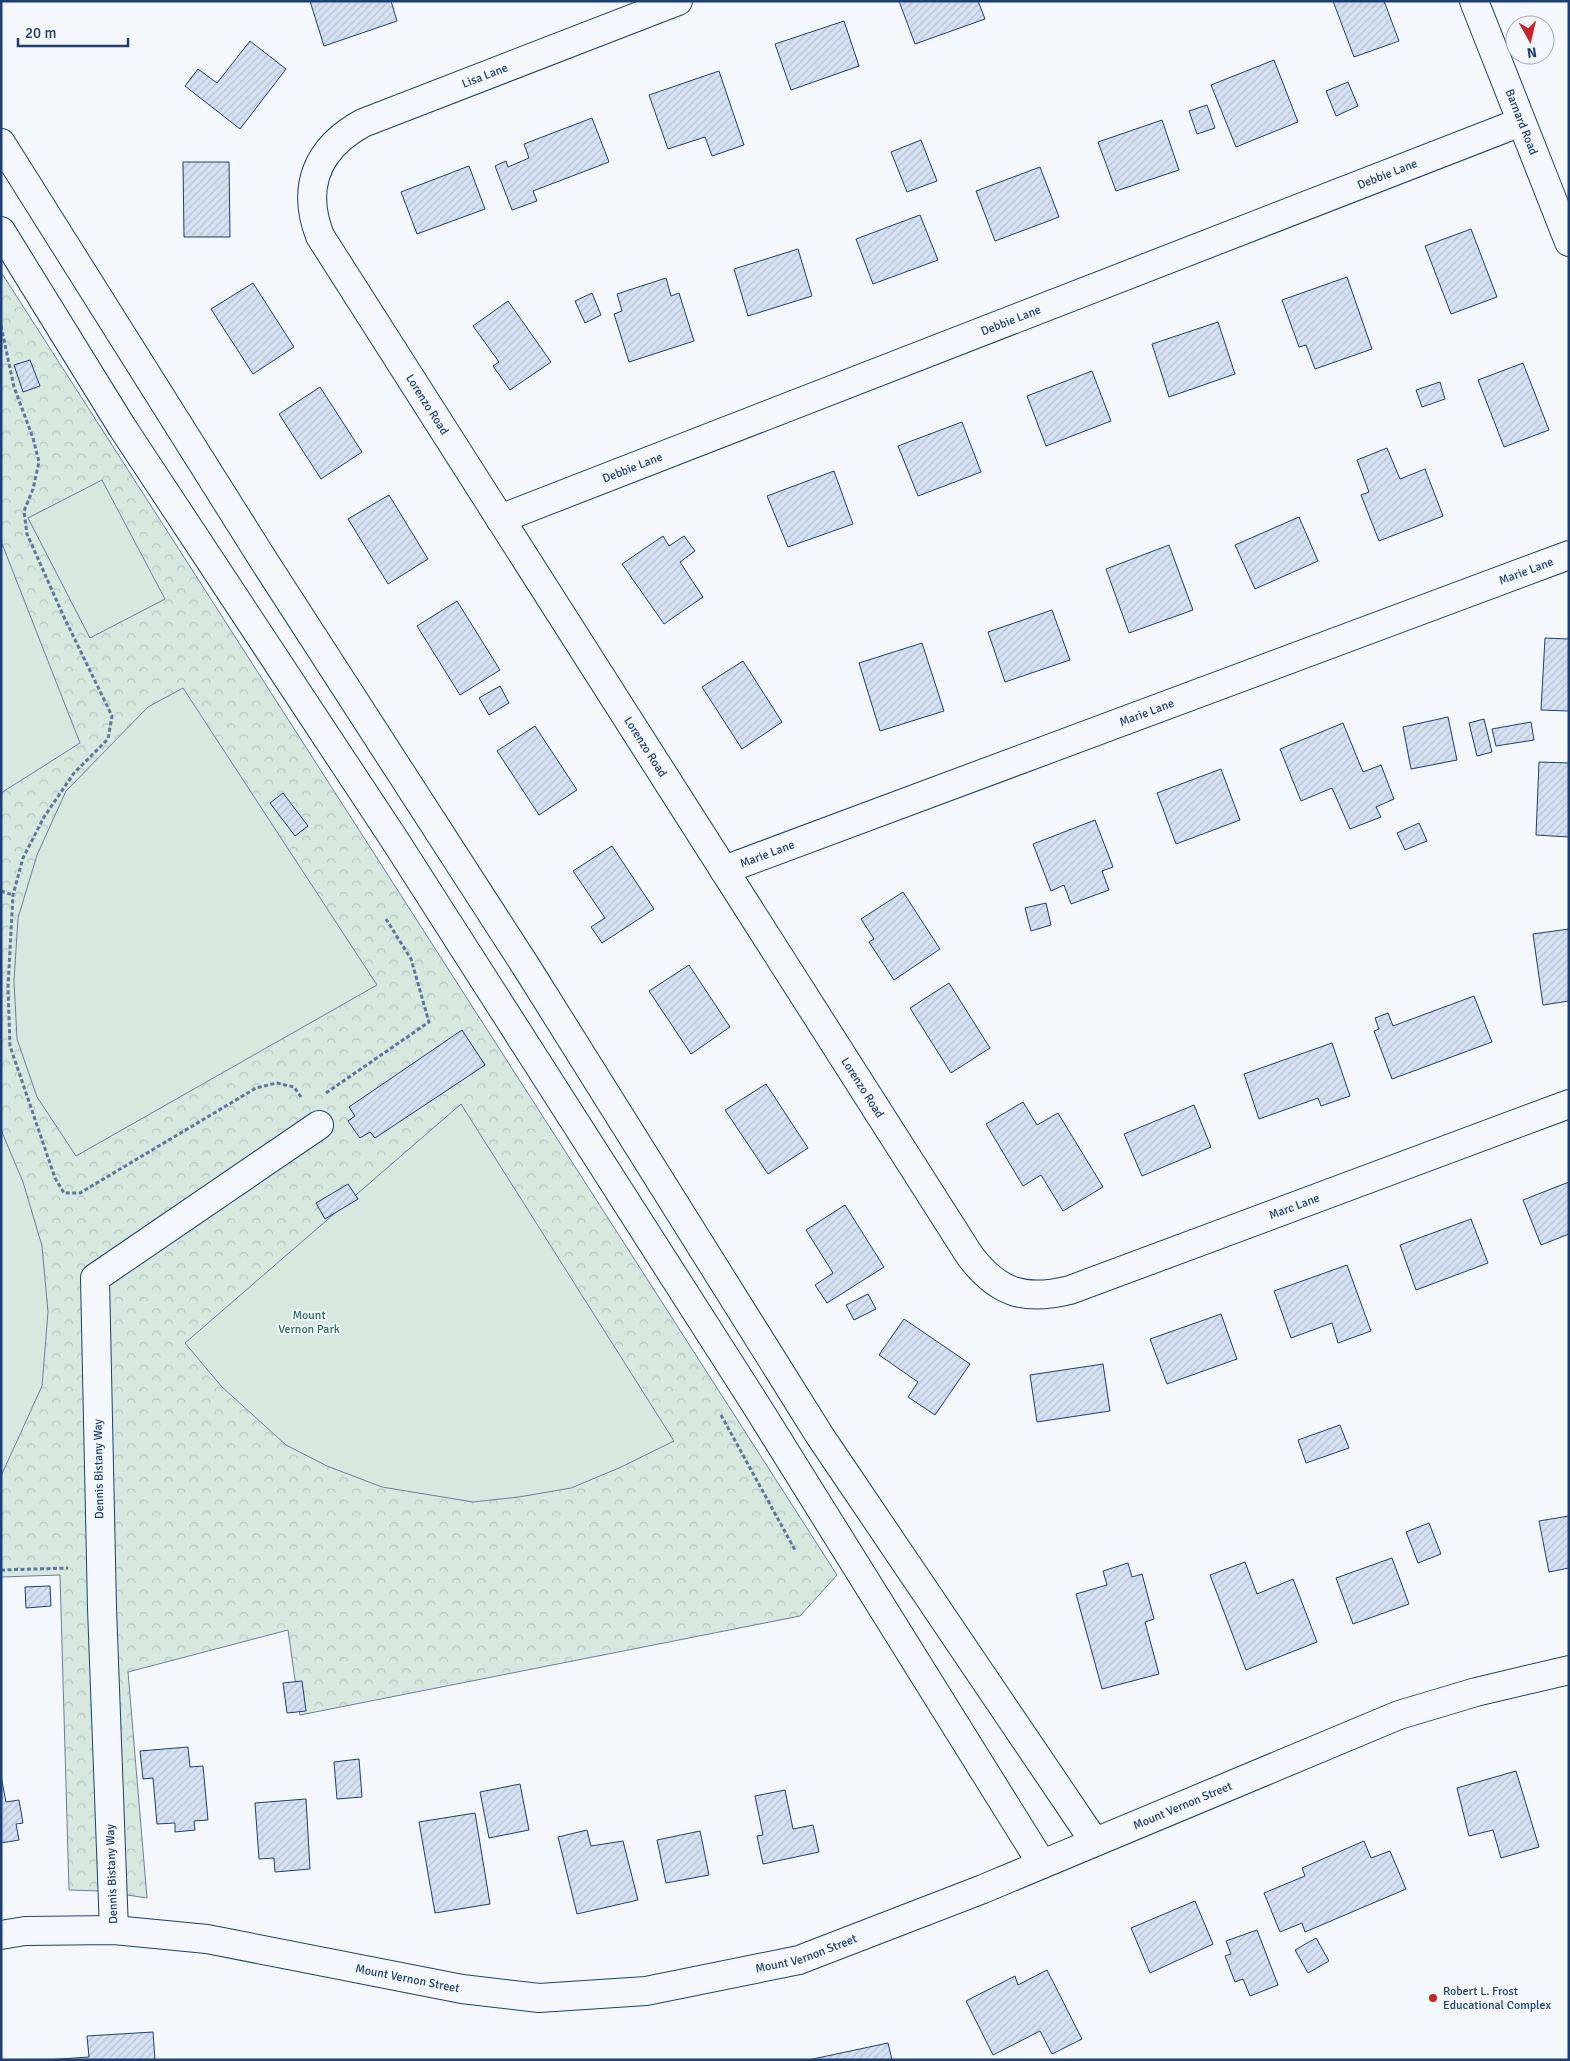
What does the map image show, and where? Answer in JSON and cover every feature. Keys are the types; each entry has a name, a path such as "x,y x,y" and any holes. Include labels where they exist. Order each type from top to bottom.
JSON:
{"street":[{"name":"Lisa Lane","path":"314,178 320,164 337,140 363,123 678,1"},
{"name":"Barnard Road","path":"1474,1 1569,242"},
{"name":"Debbie Lane","path":"500,519 1521,122"},
{"path":"1,143 264,561 527,968 820,1436 1094,1841"},
{"name":"Lorenzo Road","path":"314,178 312,208 320,236 970,1256 983,1273 998,1285 1016,1293"},
{"path":"1,230 122,427 396,842 746,1388 1042,1864"},
{"name":"Marie Lane","path":"724,870 1569,555"},
{"name":"Marc Lane","path":"1016,1293 1034,1296 1070,1290 1569,1104"},
{"name":"Dennis Bistany Way","path":"114,1930 101,1567 95,1278 313,1116"},
{"name":"Mount Vernon Street","path":"1,1935 25,1930 114,1930 207,1939 462,1989 538,1998 637,1991 800,1960 983,1889 1399,1714 1476,1692 1569,1670"}],"path":[{"path":"1,326 14,387 33,438 39,462 33,489 24,511 27,534 63,616 112,716 108,739 74,773 44,817 23,858 13,895 8,969 10,1046 55,1178 64,1193 80,1194 256,1088 276,1083 294,1086 313,1116 429,1022 411,959 386,919"},
{"path":"1,891 13,895"},
{"path":"719,1412 796,1550"},
{"path":"1,1570 101,1567"}],"green space":[{"name":"Mount Vernon Park","path":"1,272 837,1575 800,1616 300,1715 288,1630 128,1672 147,1898 101,1891 69,1890 60,1575 1,1577"},
{"path":"102,480 165,599 90,638 28,518"},
{"path":"1,541 80,743 1,793"},
{"path":"183,688 377,985 76,1156 37,1097 17,1039 14,981 18,918 37,855 66,791 148,707"},
{"path":"461,1104 674,1441 619,1468 571,1488 519,1497 473,1502 382,1487 327,1466 286,1445 222,1387 185,1343"},
{"path":"1,1130 23,1182 42,1246 48,1312 42,1386 1,1476"}],"building":[{"path":"310,1 391,1 397,21 324,46"},
{"path":"899,1 978,1 985,19 915,44"},
{"path":"1333,1 1384,1 1399,41 1354,57"},
{"path":"844,21 859,66 791,90 775,44"},
{"path":"250,41 286,69 240,129 185,86 198,69 217,83"},
{"path":"1274,60 1298,122 1236,147 1211,85"},
{"path":"719,71 744,145 712,156 705,137 668,149 649,95"},
{"path":"1348,82 1358,106 1336,116 1326,91"},
{"path":"1207,105 1215,128 1197,134 1189,111"},
{"path":"592,118 609,162 533,191 537,201 512,210 495,166 506,161 508,167 529,158 524,144"},
{"path":"1162,120 1179,170 1116,191 1098,142"},
{"path":"921,140 937,181 907,192 891,152"},
{"path":"183,162 229,162 230,237 184,237"},
{"path":"469,166 485,209 417,234 401,192"},
{"path":"1040,167 1059,217 995,241 976,191"},
{"path":"920,215 938,260 873,284 856,239"},
{"path":"1471,229 1497,297 1451,314 1425,246"},
{"path":"798,249 812,296 748,316 734,269"},
{"path":"1347,277 1372,349 1315,369 1306,345 1299,347 1282,300"},
{"path":"666,278 671,296 679,293 694,341 629,362 614,314 622,311 617,294"},
{"path":"253,283 294,347 253,374 211,309"},
{"path":"592,293 601,315 585,323 575,301"},
{"path":"508,301 551,362 510,390 493,366 499,362 473,326"},
{"path":"1218,322 1235,374 1169,397 1152,344"},
{"path":"30,360 40,386 23,392 14,365"},
{"path":"1523,363 1549,430 1504,447 1478,380"},
{"path":"1092,371 1111,421 1046,446 1027,396"},
{"path":"1440,382 1445,399 1422,407 1416,390"},
{"path":"320,387 362,452 321,479 279,414"},
{"path":"962,422 981,472 918,496 898,446"},
{"path":"1387,448 1400,479 1425,469 1443,516 1379,541 1361,495 1369,492 1357,460"},
{"path":"834,471 853,524 788,547 767,496"},
{"path":"389,495 428,559 388,584 348,519"},
{"path":"1299,517 1318,561 1255,589 1235,545"},
{"path":"663,536 669,546 684,536 695,551 680,562 703,597 664,624 622,564"},
{"path":"1169,545 1193,610 1129,633 1106,569"},
{"path":"457,601 500,670 460,695 417,626"},
{"path":"1052,610 1070,660 1005,682 988,632"},
{"path":"1545,638 1569,639 1569,711 1541,710"},
{"path":"922,643 944,711 880,731 859,663"},
{"path":"743,661 782,722 742,749 702,687"},
{"path":"500,686 509,703 489,715 479,698"},
{"path":"1448,717 1457,760 1411,769 1403,727"},
{"path":"1484,719 1492,752 1477,756 1469,723"},
{"path":"1531,722 1534,740 1496,746 1492,729"},
{"path":"1343,723 1363,772 1381,765 1394,799 1376,807 1381,817 1350,829 1332,788 1301,801 1280,749"},
{"path":"535,726 577,790 539,815 497,751"},
{"path":"1539,762 1569,763 1569,837 1536,835"},
{"path":"1221,769 1240,820 1176,844 1157,793"},
{"path":"283,793 308,826 295,836 270,803"},
{"path":"1095,820 1113,867 1102,871 1109,890 1071,904 1064,885 1051,891 1033,844"},
{"path":"1419,823 1427,841 1405,850 1397,833"},
{"path":"612,846 654,909 602,943 591,927 605,918 573,871"},
{"path":"903,892 940,949 894,980 869,942 874,939 861,919"},
{"path":"1046,903 1051,925 1031,931 1025,908"},
{"path":"1569,929 1569,1001 1543,1005 1533,934"},
{"path":"689,965 730,1027 691,1054 649,991"},
{"path":"949,983 990,1048 951,1073 910,1008"},
{"path":"1474,996 1492,1042 1392,1079 1374,1031 1379,1029 1375,1018 1388,1013 1393,1026"},
{"path":"462,1030 485,1065 375,1138 370,1132 360,1138 348,1121 355,1116 349,1107"},
{"path":"1332,1043 1350,1096 1321,1106 1318,1098 1259,1119 1244,1074"},
{"path":"766,1084 808,1148 768,1174 725,1110"},
{"path":"1023,1102 1037,1125 1058,1113 1103,1187 1063,1211 1041,1175 1023,1186 986,1124"},
{"path":"1194,1105 1211,1147 1142,1176 1124,1134"},
{"path":"1569,1182 1569,1234 1541,1245 1523,1200"},
{"path":"348,1184 358,1199 325,1219 316,1203"},
{"path":"845,1205 884,1267 827,1303 815,1285 833,1273 806,1230"},
{"path":"1471,1219 1488,1263 1416,1290 1400,1245"},
{"path":"1347,1265 1371,1331 1338,1343 1332,1323 1291,1338 1274,1291"},
{"path":"868,1294 876,1309 854,1320 846,1305"},
{"path":"1221,1314 1237,1359 1167,1384 1150,1339"},
{"path":"904,1319 970,1364 935,1415 908,1397 918,1382 879,1355"},
{"path":"1103,1364 1110,1411 1037,1422 1030,1375"},
{"path":"1340,1425 1349,1448 1306,1463 1298,1440"},
{"path":"1569,1516 1569,1568 1549,1572 1539,1521"},
{"path":"1429,1523 1441,1554 1418,1563 1406,1532"},
{"path":"1392,1558 1409,1604 1353,1624 1336,1578"},
{"path":"1245,1562 1257,1594 1293,1579 1317,1642 1246,1670 1210,1575"},
{"path":"1128,1563 1132,1577 1142,1574 1154,1619 1145,1622 1159,1674 1102,1689 1076,1594 1107,1585 1103,1571"},
{"path":"50,1586 51,1606 26,1608 25,1587"},
{"path":"302,1681 306,1711 287,1713 283,1683"},
{"path":"188,1747 190,1767 203,1766 208,1820 194,1821 195,1830 175,1832 175,1823 157,1824 153,1778 143,1779 140,1751"},
{"path":"359,1759 362,1797 337,1799 334,1762"},
{"path":"1516,1771 1539,1847 1501,1858 1493,1830 1469,1836 1457,1788"},
{"path":"1,1776 6,1802 19,1800 23,1823 16,1824 19,1840 1,1843"},
{"path":"520,1784 529,1830 489,1838 480,1792"},
{"path":"785,1790 793,1829 813,1825 819,1852 763,1864 757,1836 763,1835 755,1796"},
{"path":"306,1799 310,1869 275,1872 274,1858 259,1859 255,1803"},
{"path":"475,1813 490,1904 435,1913 419,1822"},
{"path":"587,1830 591,1846 623,1841 638,1900 577,1914 558,1837"},
{"path":"700,1831 709,1875 666,1883 657,1840"},
{"path":"1364,1841 1371,1858 1390,1851 1406,1889 1305,1932 1302,1923 1280,1932 1264,1893 1305,1876 1302,1868"},
{"path":"1195,1901 1213,1944 1150,1973 1131,1928"},
{"path":"1257,1930 1278,1985 1250,1996 1243,1979 1235,1982 1225,1956 1231,1954 1226,1941"},
{"path":"1316,1938 1329,1961 1308,1973 1295,1950"},
{"path":"1047,1970 1082,2039 1052,2054 1040,2031 993,2055 966,2001 1015,1976 1018,1985"},
{"path":"153,2032 155,2060 46,2060 89,2057 87,2036"},
{"path":"888,2043 892,2060 808,2060"}],"place":[{"name":"Robert L. Frost Educational Complex","path":"1433,1998"}]}
